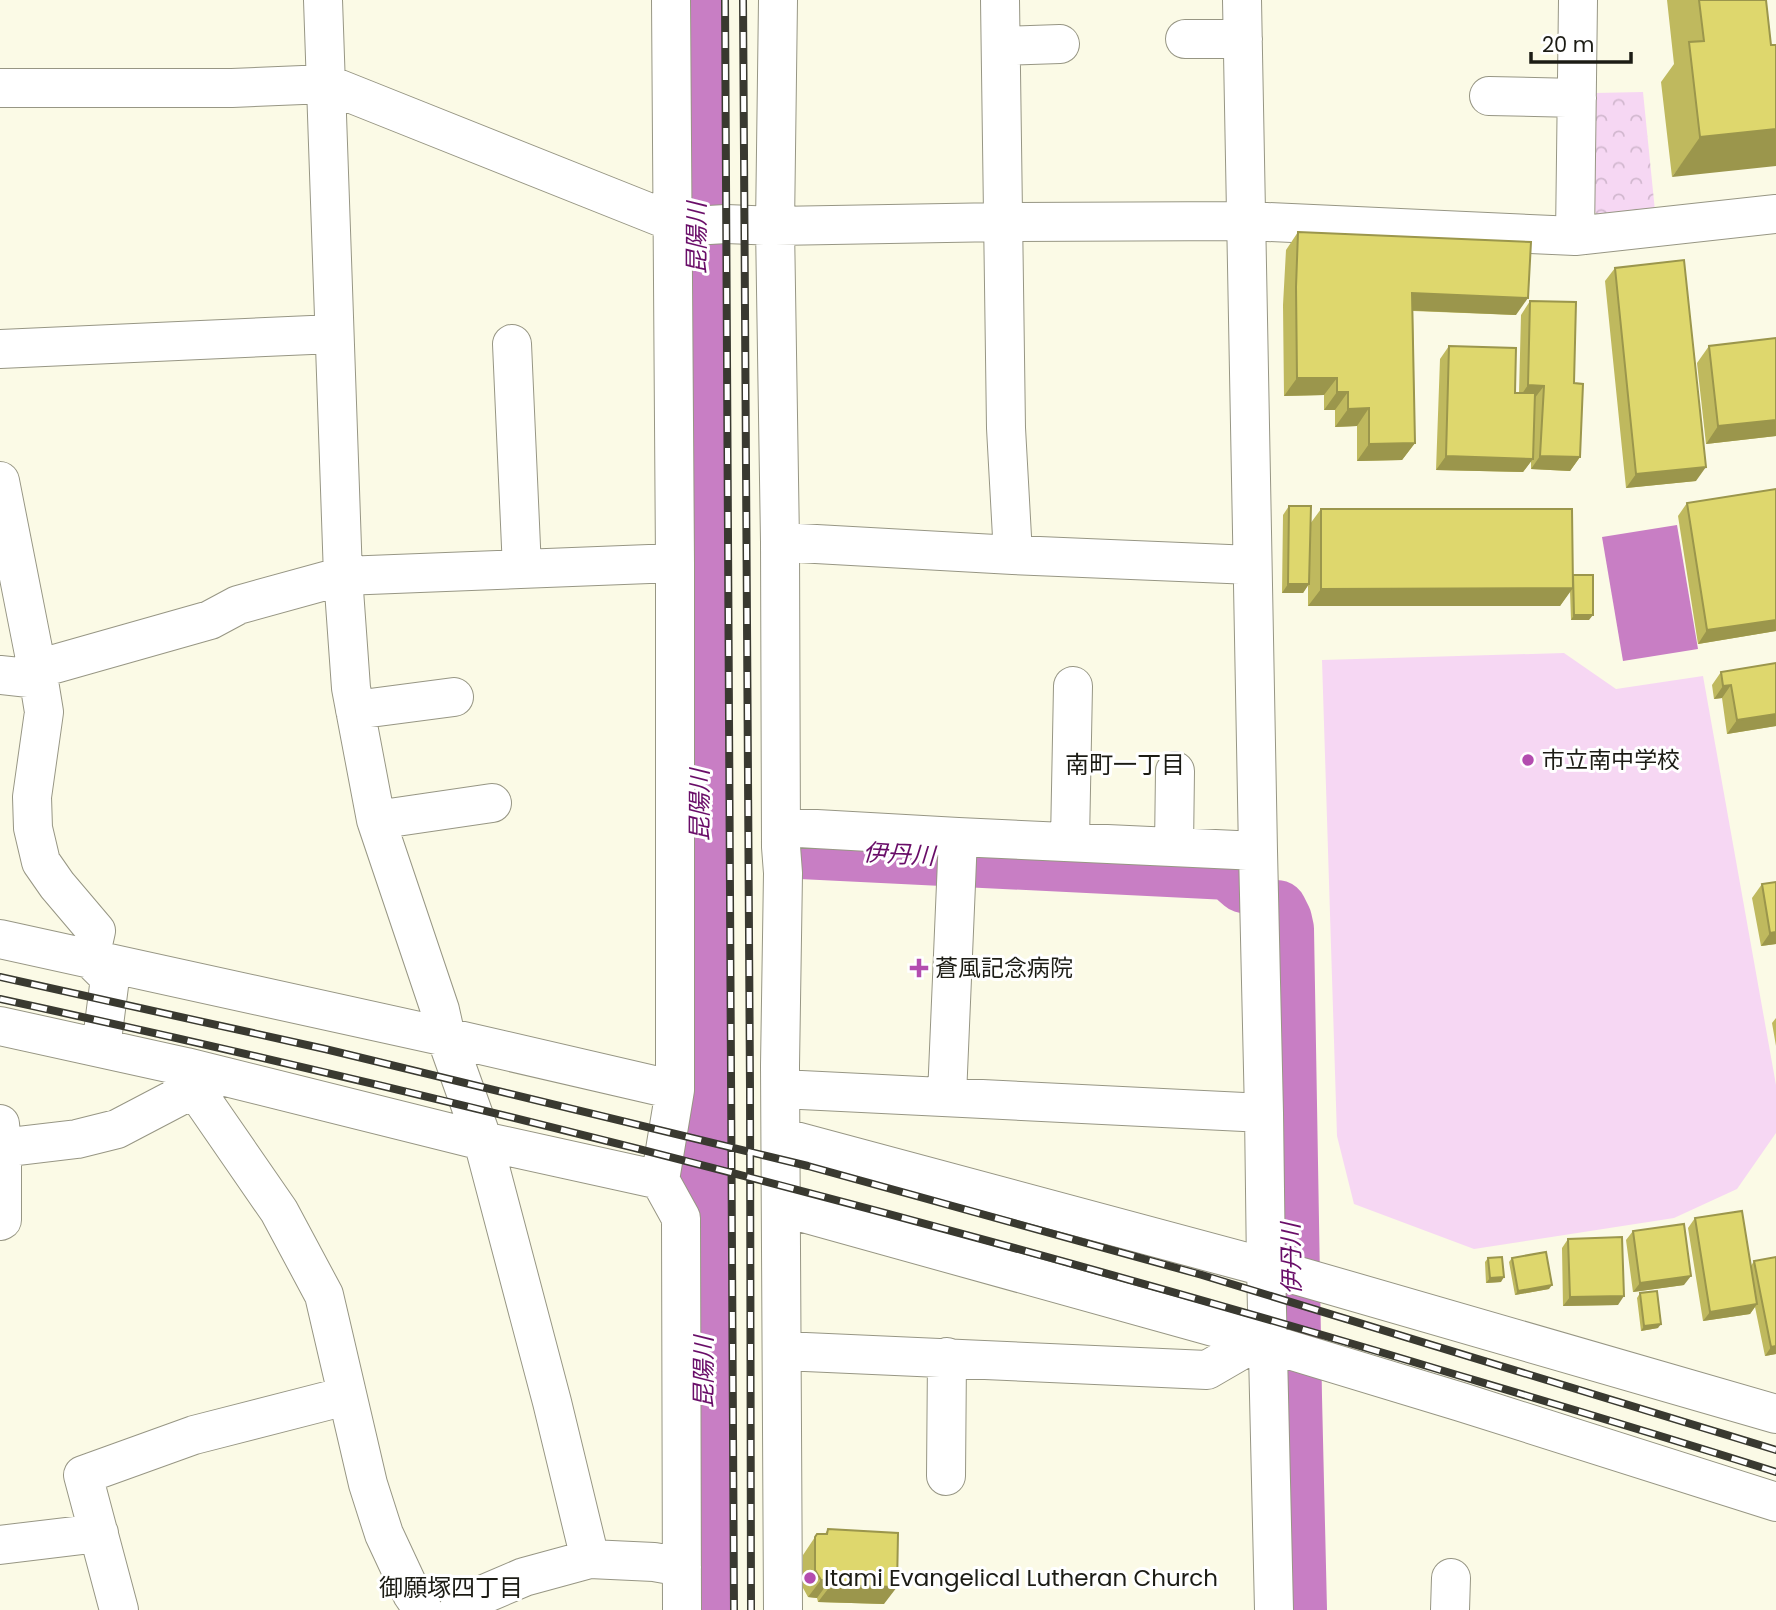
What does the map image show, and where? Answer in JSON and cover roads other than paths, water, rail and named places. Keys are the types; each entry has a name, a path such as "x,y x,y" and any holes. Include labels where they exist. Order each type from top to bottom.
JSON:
{"street":[{"path":"323,0 343,576 351,688 376,820 440,1010 446,1037 483,1141 552,1402 590,1559"},
{"path":"671,0 675,1090 660,1180 681,1218 682,1610"},
{"path":"778,0 775,226 783,873 783,1610"},
{"path":"1000,0 1006,428 1013,555"},
{"path":"1242,0 1264,1113 1282,1271 1277,1347 1274,1610"},
{"path":"1575,236 1578,0"},
{"path":"1185,39 1243,39"},
{"path":"1002,46 1060,44"},
{"path":"0,88 232,88 327,83 673,222 692,226 1246,221 1575,236 1776,214"},
{"path":"1489,96 1577,98"},
{"path":"0,349 334,334"},
{"path":"512,344 522,569"},
{"path":"0,481 44,712 32,797 33,828 41,862 96,931 90,958"},
{"path":"780,542 1252,565"},
{"path":"0,675 37,674 210,620 238,605 343,576 675,563"},
{"path":"1070,841 1073,686"},
{"path":"355,710 454,697"},
{"path":"1174,847 1175,771"},
{"path":"376,820 492,803"},
{"path":"781,827 1258,851"},
{"path":"947,1096 958,837"},
{"path":"0,939 675,1090"},
{"path":"90,958 110,978 101,1048"},
{"path":"0,1026 197,1070 483,1141 660,1180"},
{"path":"0,1221 1,1135 77,1139 117,1129 180,1096 197,1070"},
{"path":"197,1070 203,1101 279,1211 324,1295 368,1484 384,1534 412,1594 424,1610"},
{"path":"781,1089 1264,1113"},
{"path":"781,1136 1282,1271 1776,1414"},
{"path":"782,1207 1277,1347 1776,1502"},
{"path":"783,1350 1208,1370 1277,1347"},
{"path":"946,1476 947,1357"},
{"path":"118,1610 83,1475 194,1436 346,1396"},
{"path":"0,1545 99,1533"},
{"path":"460,1610 482,1595 524,1577 590,1559 654,1562 682,1567"}],"waterway":[{"name":"昆陽川","path":"694,0 704,1610"},
{"name":"伊丹川","path":"801,849 1229,870 1244,883"},
{"name":"伊丹川","path":"1277,910 1284,929 1297,1610"}],"railway":[{"path":"725,0 734,1610"},
{"path":"743,0 751,1610"},
{"path":"0,977 325,1049 808,1166 1202,1275 1776,1450"},
{"path":"0,999 349,1078 870,1209 1215,1304 1776,1472"}],"place":[{"name":"市立南中学校","path":"1528,760"},
{"name":"蒼風記念病院","path":"919,968"},
{"name":"Itami Evangelical Lutheran Church","path":"810,1578"}],"district":[{"name":"南町一丁目","path":"1125,764"},
{"name":"御願塚四丁目","path":"451,1587"}]}
